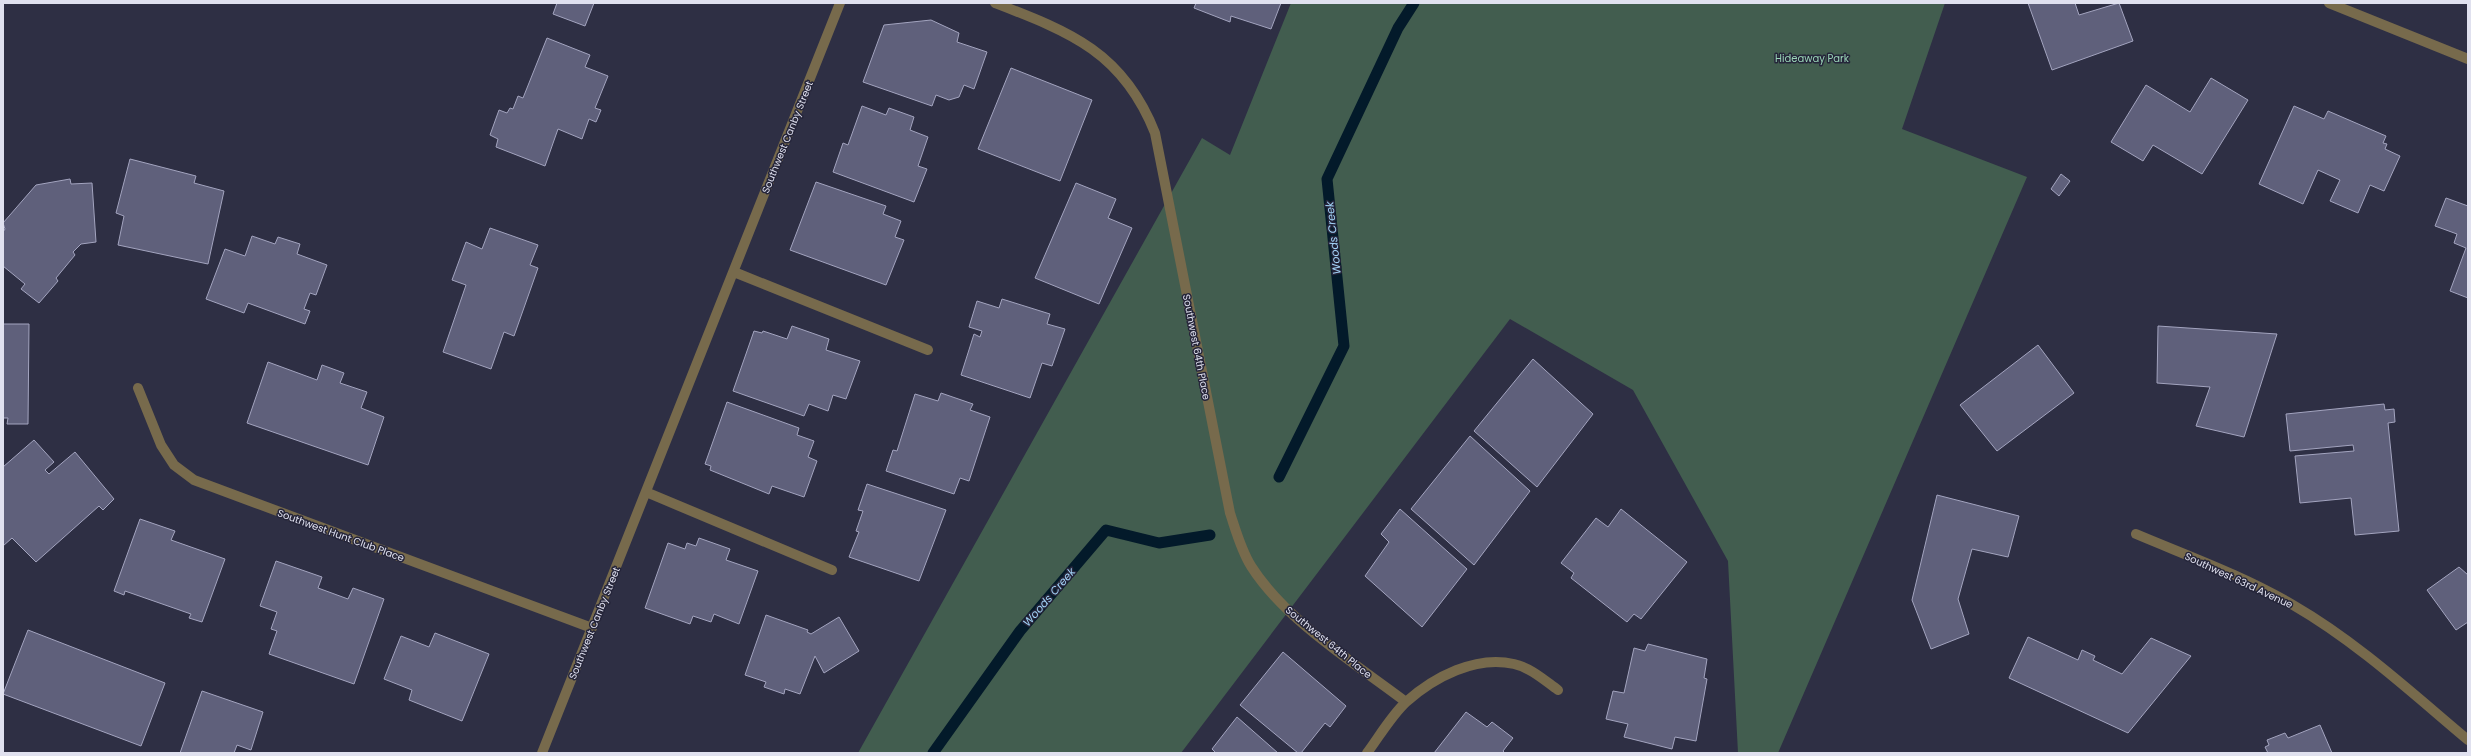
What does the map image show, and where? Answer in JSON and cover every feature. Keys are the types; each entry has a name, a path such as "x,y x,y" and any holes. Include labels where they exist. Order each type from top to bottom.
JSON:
{"street":[{"name":"Southwest Canby Street","path":"542,753 840,3"},
{"name":"Southwest 64th Place","path":"995,3 1066,32 1107,61 1136,94 1155,133 1230,513 1240,544 1251,565 1266,587 1296,618 1406,702"},
{"path":"2329,3 2468,59"},
{"path":"734,272 928,350"},
{"name":"Southwest Hunt Club Place","path":"138,388 161,445 174,465 194,480 592,628"},
{"path":"646,492 832,570"},
{"name":"Southwest 63rd Avenue","path":"2136,534 2246,582 2292,604 2369,657 2468,740"},
{"path":"1367,753 1406,702 1443,676 1486,661 1514,664 1531,670 1558,690"}],"green space":[{"name":"Hideaway Park","path":"1291,3 1945,3 1902,129 2027,177 1778,753 1738,753 1728,561 1633,390 1510,319 1181,753 858,753 1202,138 1230,155"}],"building":[{"path":"557,3 594,3 585,26 553,14"},
{"path":"1196,3 1281,3 1271,29 1231,16 1230,22 1194,8"},
{"path":"2028,3 2075,3 2079,15 2119,3 2133,41 2052,70"},
{"path":"931,20 959,33 957,42 987,52 974,89 964,85 959,97 949,100 936,95 932,106 863,82 884,25"},
{"path":"547,38 590,55 585,67 608,76 595,108 601,110 596,122 589,119 582,139 558,129 545,166 496,147 498,139 490,135 499,110 507,113 510,108 513,109 518,96 523,98"},
{"path":"1011,68 1092,100 1060,181 978,149"},
{"path":"2211,78 2248,100 2202,174 2153,145 2143,161 2111,142 2146,85 2190,112"},
{"path":"862,106 886,115 889,108 914,117 910,130 928,137 918,166 927,169 914,202 833,172 843,143 848,145"},
{"path":"2294,106 2324,119 2328,111 2386,136 2383,143 2387,144 2385,149 2400,156 2384,191 2370,185 2358,213 2330,201 2340,180 2318,170 2303,204 2259,184"},
{"path":"130,159 196,176 194,183 224,191 208,264 118,245 124,216 116,213"},
{"path":"2061,174 2070,181 2059,196 2051,189"},
{"path":"70,179 71,184 92,183 96,242 81,244 73,252 75,255 56,278 58,281 39,303 21,289 25,284 3,266 3,232 5,229 3,223 36,185"},
{"path":"816,182 886,206 883,214 901,221 895,237 904,240 886,285 790,250"},
{"path":"1076,183 1116,199 1108,218 1132,228 1099,304 1035,278"},
{"path":"2446,198 2468,206 2468,298 2450,291 2466,248 2454,243 2457,234 2435,226"},
{"path":"490,228 538,245 530,265 538,268 514,336 504,332 491,369 443,352 466,285 452,280 466,242 482,249"},
{"path":"252,236 275,244 278,237 300,244 297,254 327,265 316,295 310,293 304,309 310,311 305,324 248,303 244,313 206,299 225,249 245,256"},
{"path":"1002,299 1050,314 1047,324 1065,329 1052,366 1042,363 1030,398 961,375 974,334 980,337 982,331 969,327 977,301 999,308"},
{"path":"3,324 29,324 28,424 7,424 8,418 3,418"},
{"path":"792,326 829,339 826,350 860,361 846,399 833,395 828,411 809,404 804,416 733,391 754,331 762,333 763,331 787,339"},
{"path":"2158,326 2277,334 2244,437 2196,426 2210,387 2157,383"},
{"path":"2038,345 2074,393 1997,451 1960,405"},
{"path":"1533,359 1593,414 1537,487 1474,431"},
{"path":"268,362 317,380 322,365 344,373 340,383 367,392 361,408 384,417 368,465 247,423"},
{"path":"941,393 973,404 970,410 990,417 969,481 960,478 954,494 886,471 893,450 897,451 915,394 938,401"},
{"path":"727,402 799,428 797,435 814,441 808,457 817,461 804,497 772,486 769,494 710,470 711,466 705,464"},
{"path":"2384,404 2385,410 2394,409 2395,422 2388,423 2399,531 2355,535 2351,498 2300,503 2295,456 2354,451 2353,445 2290,451 2286,414"},
{"path":"1470,436 1530,491 1474,565 1411,509"},
{"path":"34,440 54,462 45,470 49,474 75,452 114,499 103,510 99,506 36,562 12,538 3,546 3,467"},
{"path":"867,484 946,510 919,581 849,557 859,532 856,531 863,511 858,510"},
{"path":"1937,495 2019,516 2008,557 1972,549 1958,599 1969,634 1931,649 1912,600"},
{"path":"1400,509 1467,569 1422,627 1365,576 1389,542 1381,534"},
{"path":"1621,509 1687,562 1641,619 1634,614 1627,622 1571,578 1574,573 1561,563 1596,518 1608,527"},
{"path":"140,519 175,531 171,540 225,559 202,622 189,618 191,614 125,591 124,595 114,591"},
{"path":"699,538 730,549 726,560 758,571 739,624 714,614 711,622 693,616 690,624 645,608 668,543 685,549 687,543 696,546"},
{"path":"276,561 322,577 318,588 348,599 353,588 384,599 354,684 269,654 277,631 271,629 277,612 260,606"},
{"path":"2459,567 2468,575 2468,622 2456,630 2427,590"},
{"path":"766,615 808,630 807,632 811,634 839,617 859,651 824,673 815,656 800,694 785,689 784,694 764,687 766,682 745,675"},
{"path":"28,630 165,683 141,746 3,694"},
{"path":"435,633 489,654 462,721 409,700 412,690 384,679 401,636 429,647"},
{"path":"2028,637 2078,660 2082,650 2095,656 2093,660 2122,674 2151,638 2191,656 2128,733 2009,678"},
{"path":"1648,644 1707,659 1704,678 1707,679 1696,741 1675,737 1672,749 1624,737 1628,724 1606,719 1613,691 1624,693 1634,648 1645,651"},
{"path":"1283,652 1346,706 1330,727 1325,723 1301,753 1298,753 1240,705"},
{"path":"202,691 263,712 251,750 237,745 234,753 180,753"},
{"path":"1466,712 1487,727 1492,722 1513,738 1503,751 1505,753 1434,753"},
{"path":"1237,717 1278,753 1216,753 1212,749"},
{"path":"2320,725 2332,753 2268,753 2265,747 2269,745 2267,740 2285,733 2288,738"}],"waterway":[{"name":"Woods Creek","path":"1279,477 1344,346 1327,179 1398,28 1414,3"},
{"name":"Woods Creek","path":"933,753 1020,631 1106,530 1159,543 1210,535"}]}
